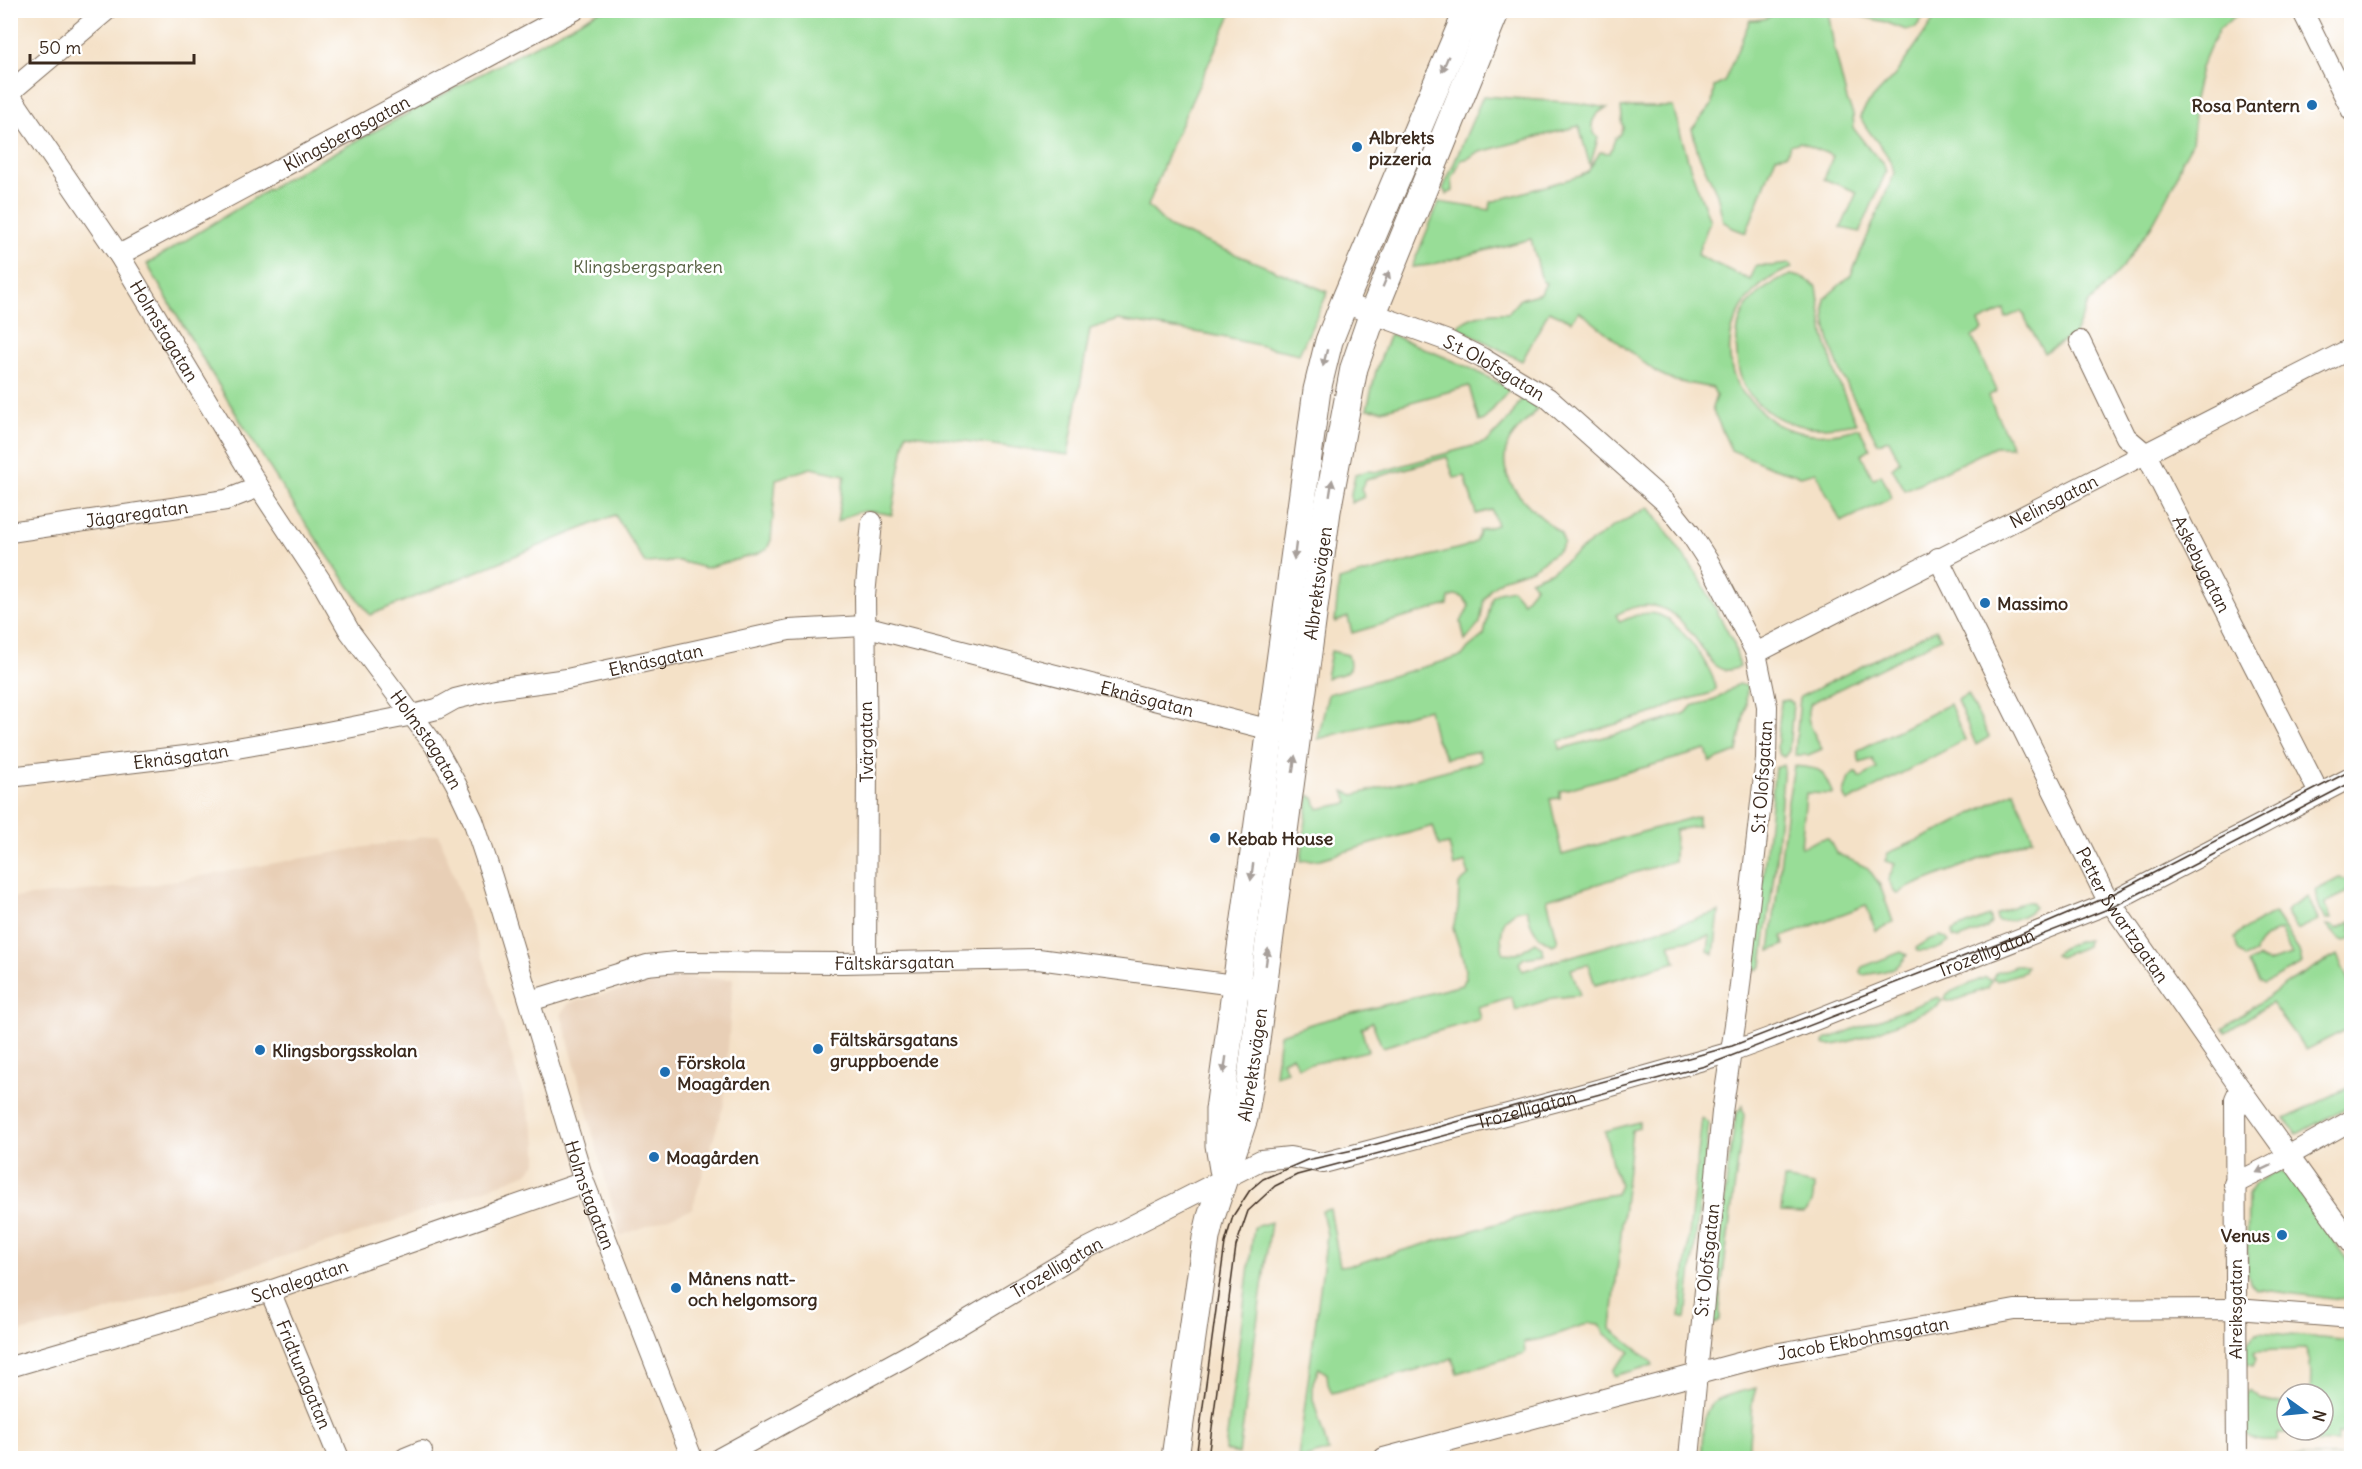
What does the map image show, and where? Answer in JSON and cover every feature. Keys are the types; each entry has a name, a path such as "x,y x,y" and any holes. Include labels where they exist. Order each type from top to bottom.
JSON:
{"main road":[{"name":"Albrektsvägen","path":"1224,1179 1219,1145 1219,1110 1317,390 1329,341 1344,303 1468,10"},
{"name":"Albrektsvägen","path":"1175,1458 1206,1238 1244,1118 1335,464 1354,368 1372,313 1496,10"}],"street":[{"path":"10,93 107,10"},
{"name":"Klingsbergsgatan","path":"119,255 575,10"},
{"path":"2302,10 2352,111"},
{"name":"Holmstagatan","path":"10,93 119,255 259,487 321,581 350,632 435,746 473,820 584,1182 692,1458"},
{"name":"S:t Olofsgatan","path":"1344,303 1448,340 1548,398 1665,502 1690,533 1710,564 1756,653 1767,706 1766,759 1722,1112 1689,1458"},
{"name":"Askebygatan","path":"2080,341 2126,437 2146,454 2319,793"},
{"name":"Nelinsgatan","path":"1756,653 2352,348"},
{"name":"Jägaregatan","path":"10,532 226,500 259,487"},
{"name":"Tvärgatan","path":"866,962 867,765 864,626 872,522"},
{"name":"Petter Swartzgatan","path":"1938,558 2110,903 2352,1244"},
{"name":"Eknäsgatan","path":"10,777 202,754 413,715 437,709 455,699 495,689 567,679 789,630 864,626 1298,736"},
{"name":"Trozelligatan","path":"720,1458 920,1349 1088,1248 1261,1160 1290,1157 1323,1163 1731,1052 2110,903 2352,777"},
{"name":"Fältskärsgatan","path":"530,1001 654,964 677,962 1038,959 1263,989"},
{"name":"Alreiksgatan","path":"2237,1458 2234,1184 2235,1099 2240,1089"},
{"path":"2234,1184 2352,1120"},
{"name":"Schalegatan","path":"10,1367 270,1291 584,1182"},
{"name":"Fridtunagatan","path":"270,1291 339,1458"},
{"name":"Jacob Ekbohmsgatan","path":"1384,1458 1769,1355 2015,1310 2236,1309 2352,1318"}],"shaded area":[{"name":"Klingsborgsskolan","path":"439,834 483,958 537,1142 537,1162 527,1173 500,1184 369,1230 97,1314 11,1334 11,898 156,884"},
{"name":"Moagården","path":"670,978 733,979 724,1104 692,1209 620,1236 561,1013 569,1003"}],"green space":[{"name":"Klingsbergsparken","path":"1233,10 1171,146 1148,206 1169,227 1328,292 1299,354 1208,334 1118,320 1090,329 1068,455 906,433 892,515 863,511 851,514 837,522 845,475 811,468 776,479 771,540 767,549 758,554 705,568 679,561 645,563 615,515 370,615 282,487 147,264 287,178 599,11"},
{"path":"1929,10 1915,28 1906,30 1885,22 1839,11"},
{"path":"1776,11 1828,11 1834,47 1847,100 1853,114 1854,129 1870,150 1883,162 1886,172 1860,232 1841,228 1857,192 1824,179 1833,156 1800,142 1790,145 1787,154 1776,156 1746,233 1723,221 1717,194 1698,153 1692,129 1712,105 1714,87 1724,82 1750,20 1771,16"},
{"path":"1940,11 2242,11 2219,29 2201,68 2193,104 2192,143 2182,161 2174,185 2152,225 2122,268 2088,304 2075,334 2044,353 2021,311 2006,318 2004,310 1979,322 1983,330 1972,337 1997,391 1988,396 2012,447 1995,447 1905,490 1892,468 1900,461 1889,440 1878,443 1841,373 1828,335 1825,298 1851,275 1894,174 1889,158 1868,131 1860,116 1867,105 1895,75"},
{"path":"1483,96 1579,103 1607,108 1598,113 1593,120 1594,133 1598,138 1590,166 1579,126 1476,153 1461,160 1452,179 1453,191 1447,194 1443,189"},
{"path":"1673,107 1691,170 1710,221 1697,255 1750,280 1756,266 1790,264 1792,268 1775,275 1761,286 1748,298 1739,313 1730,346 1731,364 1740,389 1769,419 1788,429 1808,434 1829,434 1859,428 1870,449 1861,454 1873,479 1881,474 1892,498 1841,522 1816,472 1800,476 1771,467 1731,450 1712,408 1716,396 1713,388 1675,381 1656,372 1579,311 1572,321 1549,311 1522,361 1457,327 1481,315 1508,313 1520,299 1541,293 1546,283 1542,281 1531,239 1430,265 1412,267 1439,202 1490,210 1491,202 1580,176 1588,172 1600,152 1610,153 1615,139 1623,128 1621,108"},
{"path":"1791,275 1804,278 1817,287 1824,335 1836,376 1856,423 1838,426 1801,426 1767,411 1752,398 1745,388 1737,360 1740,319 1758,294"},
{"path":"1390,334 1468,367 1510,389 1484,420 1479,422 1469,386 1382,410 1367,409 1376,371"},
{"path":"1522,398 1538,407 1508,444 1505,458 1506,471 1519,495 1561,534 1564,543 1560,549 1532,569 1504,578 1490,589 1484,599 1480,623 1465,641 1461,622 1469,606 1464,598 1456,595 1449,598 1448,605 1352,633 1348,617 1335,622 1339,580 1464,547 1475,542 1480,530 1497,525 1492,510 1476,514 1465,476 1454,478 1447,457 1366,480 1361,488 1364,497 1351,503 1355,475 1367,471 1379,472 1487,442 1510,418"},
{"path":"1649,507 1699,577 1734,644 1740,667 1726,670 1713,664 1685,625 1662,608 1649,605 1633,607 1616,615 1620,622 1633,616 1651,613 1674,624 1702,657 1716,689 1712,693 1675,703 1660,711 1559,741 1560,749 1686,713 1692,706 1715,700 1738,684 1747,686 1737,752 1710,762 1706,750 1560,791 1560,798 1550,799 1562,855 1698,816 1698,826 1675,830 1674,861 1547,899 1558,942 1553,945 1542,939 1535,931 1527,909 1517,910 1504,920 1501,937 1503,953 1517,954 1536,942 1543,949 1544,955 1524,958 1519,963 1522,971 1719,912 1714,954 1708,951 1710,936 1669,944 1676,962 1595,985 1588,964 1571,969 1580,995 1553,998 1516,1010 1511,997 1478,1007 1481,1019 1382,1047 1372,1022 1361,1028 1368,1051 1298,1067 1292,1056 1282,1061 1287,1071 1275,1075 1280,1034 1462,985 1466,978 1463,959 1453,928 1458,909 1459,884 1469,875 1465,862 1454,867 1449,844 1439,846 1433,826 1320,859 1301,861 1309,795 1314,798 1318,809 1349,803 1344,791 1354,795 1481,761 1479,751 1446,758 1435,737 1429,709 1318,739 1328,694 1462,656 1484,635 1492,597 1499,592 1512,589 1523,602 1536,586 1530,580 1552,571 1611,528"},
{"path":"1936,629 1941,638 1811,703 1808,708 1809,720 1822,749 1808,755 1795,755 1800,697"},
{"path":"1331,651 1348,655 1350,666 1342,674 1326,678"},
{"path":"1968,694 1989,737 1976,745 1957,700"},
{"path":"1788,700 1793,703 1789,751 1784,757 1780,755 1777,748 1781,701"},
{"path":"1950,704 1965,740 1847,802 1844,793 1849,778 1856,772 1860,778 1877,769 1872,759 1860,763 1857,751"},
{"path":"1784,765 1776,860 1762,965 1758,970 1753,970 1775,768"},
{"path":"1794,766 1820,771 1833,794 1806,793 1801,847 1828,838 1836,853 1868,868 1880,885 1893,922 1876,931 1866,905 1782,937 1784,945 1770,951 1787,807"},
{"path":"2014,791 2033,838 1907,888 1898,894 1895,892 1888,880 1895,864 1885,861 1888,853 1941,830"},
{"path":"2339,878 2347,880 2349,886 2346,893 2325,903 2331,919 2326,919 2320,910 2315,891"},
{"path":"2308,897 2318,920 2297,930 2286,912"},
{"path":"2023,902 2031,902 2034,907 2017,918 1997,921 1996,915"},
{"path":"2274,913 2299,951 2302,964 2264,984 2259,981 2249,964 2258,958 2268,962 2292,955 2280,930 2264,938 2255,953 2245,958 2238,950 2235,938 2241,931"},
{"path":"1989,916 1991,923 1987,928 1958,939 1953,937 1952,933 1955,930"},
{"path":"2351,922 2351,938 2345,941 2339,939 2327,925 2337,929"},
{"path":"1941,936 1949,942 1934,950 1917,951 1916,948 1930,939"},
{"path":"2088,940 2087,946 2059,957 2054,955 2070,944"},
{"path":"1901,952 1907,955 1894,968 1863,975 1860,971 1862,967"},
{"path":"2337,955 2351,987 2351,1027 2306,1050 2271,1003 2226,1032 2223,1028 2292,980"},
{"path":"2015,966 2026,966 2024,972 1997,981 1992,979 1996,973"},
{"path":"1986,977 1991,981 1988,988 1953,1001 1944,999 1948,993"},
{"path":"1938,997 1942,1000 1937,1007 1863,1037 1834,1045 1824,1045 1825,1040"},
{"path":"2351,1086 2351,1105 2297,1134 2285,1119"},
{"path":"1742,1106 1744,1115 1720,1297 1720,1321 1714,1324 1710,1319 1729,1162 1736,1115"},
{"path":"1702,1118 1709,1123 1686,1319 1680,1317"},
{"path":"1639,1122 1639,1128 1632,1130 1611,1329 1653,1365 1614,1376 1613,1370 1630,1352 1605,1334 1599,1324 1590,1323 1542,1339 1524,1342 1525,1353 1457,1373 1452,1358 1332,1393 1327,1374 1319,1368 1313,1382 1313,1399 1328,1451 1306,1458 1298,1458 1327,1235 1322,1211 1330,1209 1340,1266 1355,1264 1584,1199 1616,1194 1620,1184 1613,1168 1605,1131"},
{"path":"2276,1171 2288,1174 2351,1266 2351,1296 2341,1300 2256,1289 2250,1282 2247,1270 2248,1195 2255,1184"},
{"path":"1784,1179 1814,1185 1811,1204 1804,1213 1781,1212"},
{"path":"1271,1222 1239,1454 1225,1451 1254,1227"},
{"path":"2260,1332 2351,1341 2351,1434 2338,1433 2338,1442 2335,1442 2335,1382 2311,1382 2310,1364 2305,1349 2254,1351 2256,1359 2253,1366 2245,1364 2246,1345"},
{"path":"1756,1388 1752,1402 1748,1458 1701,1458 1704,1426 1709,1407 1724,1397"},
{"path":"2249,1390 2261,1399 2274,1403 2275,1441 2253,1439 2245,1428 2244,1414"},
{"path":"2257,1457 2340,1457 2254,1458"}],"tram line":[{"path":"1196,1458 1225,1243 1233,1216 1250,1190 1263,1179 1307,1160 1362,1148 1732,1046 2019,935 2107,897 2352,770"},
{"path":"2006,949 2113,907 2352,782"},
{"path":"1208,1458 1236,1246 1248,1211 1275,1186 1297,1175 1705,1066 1878,999"}],"place":[{"name":"Rosa Pantern","path":"2312,105"},
{"name":"Albrekts pizzeria","path":"1357,147"},
{"name":"Massimo","path":"1985,603"},
{"name":"Kebab House","path":"1215,838"},
{"name":"Fältskärsgatans gruppboende","path":"818,1049"},
{"name":"Klingsborgsskolan","path":"260,1050"},
{"name":"Förskola Moagården","path":"665,1072"},
{"name":"Moagården","path":"654,1157"},
{"name":"Venus","path":"2282,1235"},
{"name":"Månens natt- och helgomsorg","path":"676,1288"}]}
